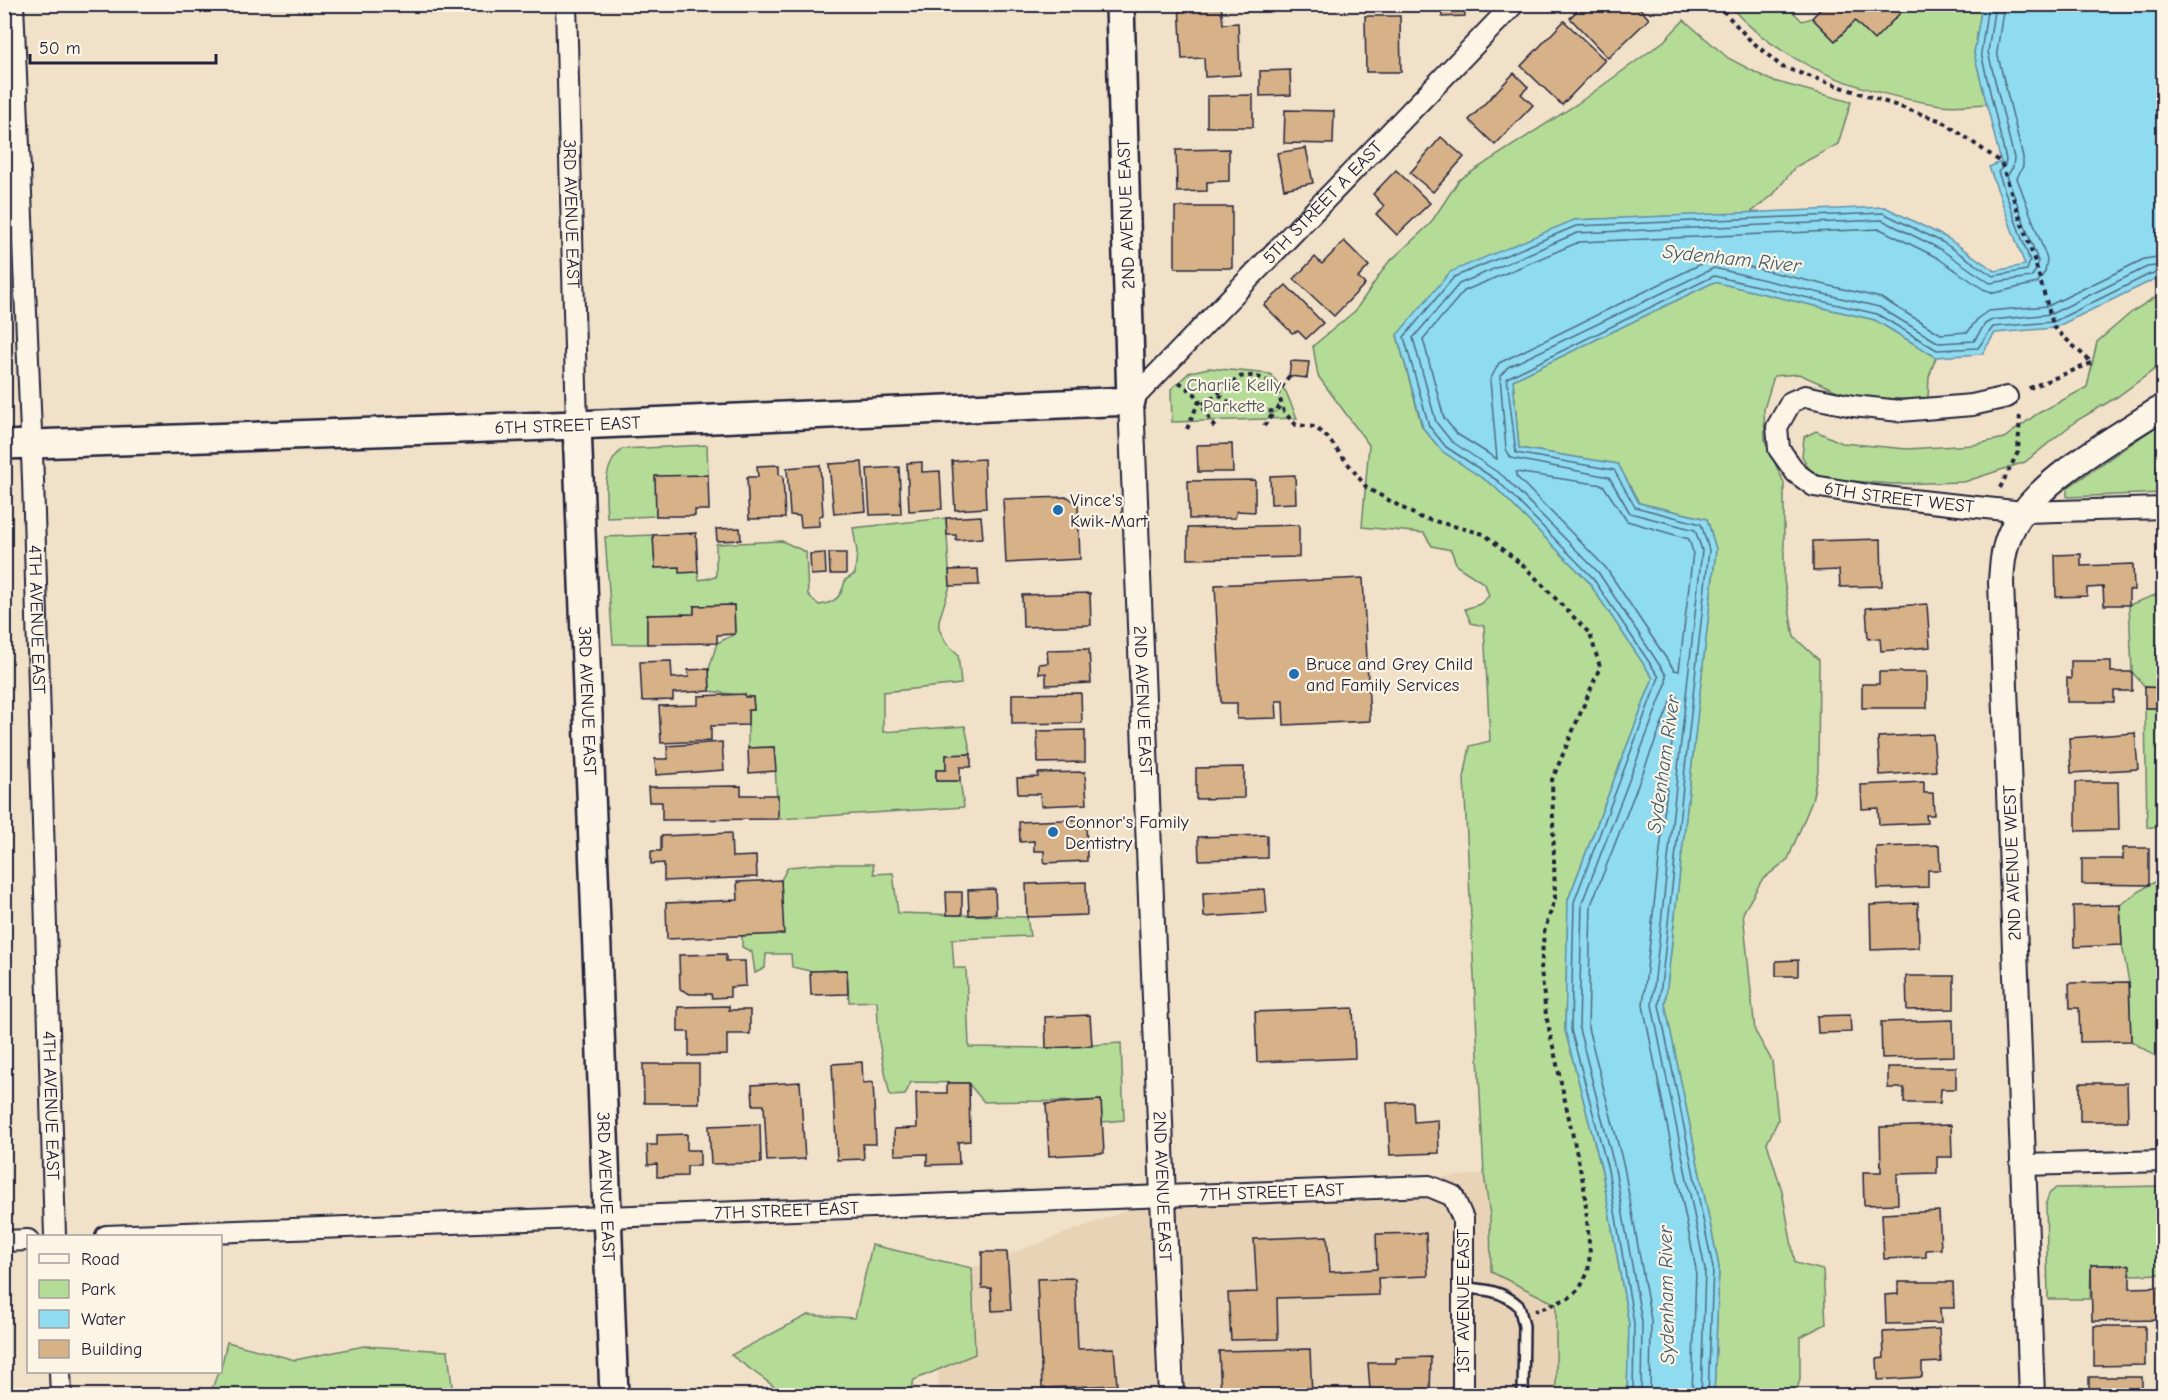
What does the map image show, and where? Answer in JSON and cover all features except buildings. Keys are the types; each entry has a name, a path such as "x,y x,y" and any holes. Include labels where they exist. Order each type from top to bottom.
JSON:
{"main road":[{"name":"2ND AVENUE EAST","path":"1120,4 1131,401"},
{"name":"6TH STREET EAST","path":"4,445 578,425 1131,401"},
{"name":"3RD AVENUE EAST","path":"578,425 614,1395"}],"street":[{"name":"4TH AVENUE EAST","path":"12,4 32,444 54,1235"},
{"name":"3RD AVENUE EAST","path":"566,4 578,425"},
{"name":"5TH STREET A EAST","path":"1131,401 1514,4"},
{"name":"6TH STREET WEST","path":"2018,402 1900,411 1853,406 1805,396 1791,402 1777,427 1779,449 1796,473 1814,486 1989,510 2023,512 2163,508"},
{"name":"2ND AVENUE EAST","path":"1131,401 1171,1395"},
{"name":"2ND AVENUE WEST","path":"2032,1395 2001,582 2002,557 2009,535 2038,493 2163,406"},
{"path":"2025,1166 2163,1161"},
{"name":"7TH STREET EAST","path":"134,1235 1429,1186 1453,1196 1460,1207"},
{"name":"1ST AVENUE EAST","path":"1460,1207 1463,1219 1463,1395"},
{"path":"4,1241 27,1240"},
{"path":"60,1373 61,1395"}],"lane":[{"path":"1463,1288 1486,1289 1502,1294 1519,1306 1523,1315 1523,1395"}],"path":[{"path":"1718,4 1748,38 1782,68 1942,121 2001,162 2035,262 2054,328 2092,363 2027,389 2018,402 2018,452 1989,510"},
{"path":"1161,371 1186,387 1201,402 1215,428"},
{"path":"1187,429 1201,402 1219,395 1240,377 1257,376 1275,386 1284,412 1296,425 1315,427 1328,438 1367,488 1419,517 1484,534 1526,568 1590,634 1600,667 1552,780 1555,899 1544,932 1541,969 1546,1015 1584,1186 1590,1253 1588,1272 1580,1288 1569,1298 1523,1315"},
{"path":"1278,393 1289,376"},
{"path":"2018,402 2027,389"},
{"path":"1219,395 1235,408 1276,411"},
{"path":"1264,426 1282,404"}],"shaded area":[{"path":"1484,1174 1490,1216 1491,1272 1556,1304 1556,1395 939,1396 938,1370 975,1354 972,1268 1163,1197"}],"green space":[{"path":"1729,5 1786,5 1802,21 1812,18 1835,41 1855,21 1874,39 1903,10 1898,5 1982,5 1974,53 1987,104 1958,106 1912,100 1854,84 1825,73 1773,44"},
{"path":"1684,20 1728,58 1770,80 1851,102 1838,144 1795,167 1773,195 1750,213 1574,220 1397,335 1422,427 1442,451 1494,486 1588,581 1653,678 1568,900 1565,1030 1602,1171 1629,1324 1627,1395 1556,1395 1556,1304 1491,1272 1490,1216 1484,1174 1464,778 1470,746 1490,741 1484,626 1471,623 1465,609 1480,604 1489,596 1485,584 1457,566 1451,550 1432,546 1424,533 1362,527 1369,445 1318,376 1313,346 1355,311 1387,264 1430,224 1459,180 1577,104 1664,41"},
{"path":"1714,282 1875,320 1936,357 1929,377 1928,399 1871,399 1844,394 1799,374 1774,376 1764,409 1765,441 1784,483 1784,580 1794,637 1819,660 1818,771 1812,801 1788,859 1762,880 1743,913 1755,1031 1772,1061 1778,1120 1767,1143 1782,1191 1795,1263 1823,1270 1826,1324 1800,1337 1800,1380 1795,1395 1714,1395 1719,1267 1665,1004 1716,549 1707,519 1639,503 1618,464 1519,448 1513,380"},
{"path":"2163,292 2163,363 2117,397 2076,421 2025,462 1964,482 1892,484 1827,479 1810,471 1802,456 1804,437 1816,431 1842,443 1907,449 1973,445 2004,438 2037,414 2087,387 2097,342 2133,311"},
{"name":"Charlie Kelly Parkette","path":"1209,368 1270,374 1286,392 1297,418 1172,422 1171,389 1190,372"},
{"path":"2163,422 2163,493 2067,497 2067,488"},
{"path":"707,445 708,475 656,477 656,516 607,518 606,481 615,456 622,449"},
{"path":"946,518 950,586 939,620 939,629 947,644 958,654 961,684 883,692 883,732 965,726 971,754 946,755 946,770 936,770 936,781 960,781 964,807 778,819 774,747 748,748 748,710 754,710 753,697 710,691 709,669 717,643 735,634 734,605 694,606 694,614 647,615 647,644 613,644 605,537 653,535 655,568 679,567 698,572 699,580 716,577 716,544 782,541 806,552 808,595 819,605 837,598 845,580 855,574 857,552 853,528"},
{"path":"2163,592 2163,688 2145,687 2132,672 2129,605"},
{"path":"2145,708 2163,708 2163,828 2147,827"},
{"path":"821,864 873,864 874,874 893,873 898,913 1027,917 1030,936 952,939 954,968 966,968 969,1047 1046,1048 1121,1043 1124,1120 1102,1122 1101,1100 984,1102 968,1083 911,1082 905,1095 890,1096 879,1042 877,1001 849,1002 847,970 810,971 792,967 791,954 766,954 765,968 755,973 752,952 742,947 742,936 783,933 781,880 788,867"},
{"path":"2163,878 2163,1061 2131,1041 2129,982 2122,945 2120,905"},
{"path":"2163,1186 2163,1274 2130,1275 2129,1265 2091,1265 2090,1299 2048,1299 2046,1203 2049,1194 2056,1188"},
{"path":"872,1245 972,1268 975,1354 914,1380 908,1396 786,1395 731,1355 808,1315 855,1318"},
{"path":"227,1342 295,1360 364,1346 448,1351 453,1395 210,1395 218,1373 222,1373"}],"water":[{"name":"Sydenham River","path":"1982,5 2163,5 2163,278 2153,280 2054,328 1995,333 1982,354 1936,357 1875,320 1714,282 1513,380 1519,448 1618,464 1639,503 1707,519 1716,549 1665,1004 1719,1267 1714,1395 1627,1395 1629,1324 1602,1171 1565,1030 1568,900 1653,678 1588,581 1494,486 1442,451 1423,428 1397,335 1450,272 1574,220 1885,207 1947,238 1995,271 2025,265 1989,167 2001,162 1974,53"}],"place":[{"name":"Vince's Kwik-Mart","path":"1058,510"},
{"name":"Bruce and Grey Child and Family Services","path":"1294,674"},
{"name":"Connor's Family Dentistry","path":"1053,832"}]}
